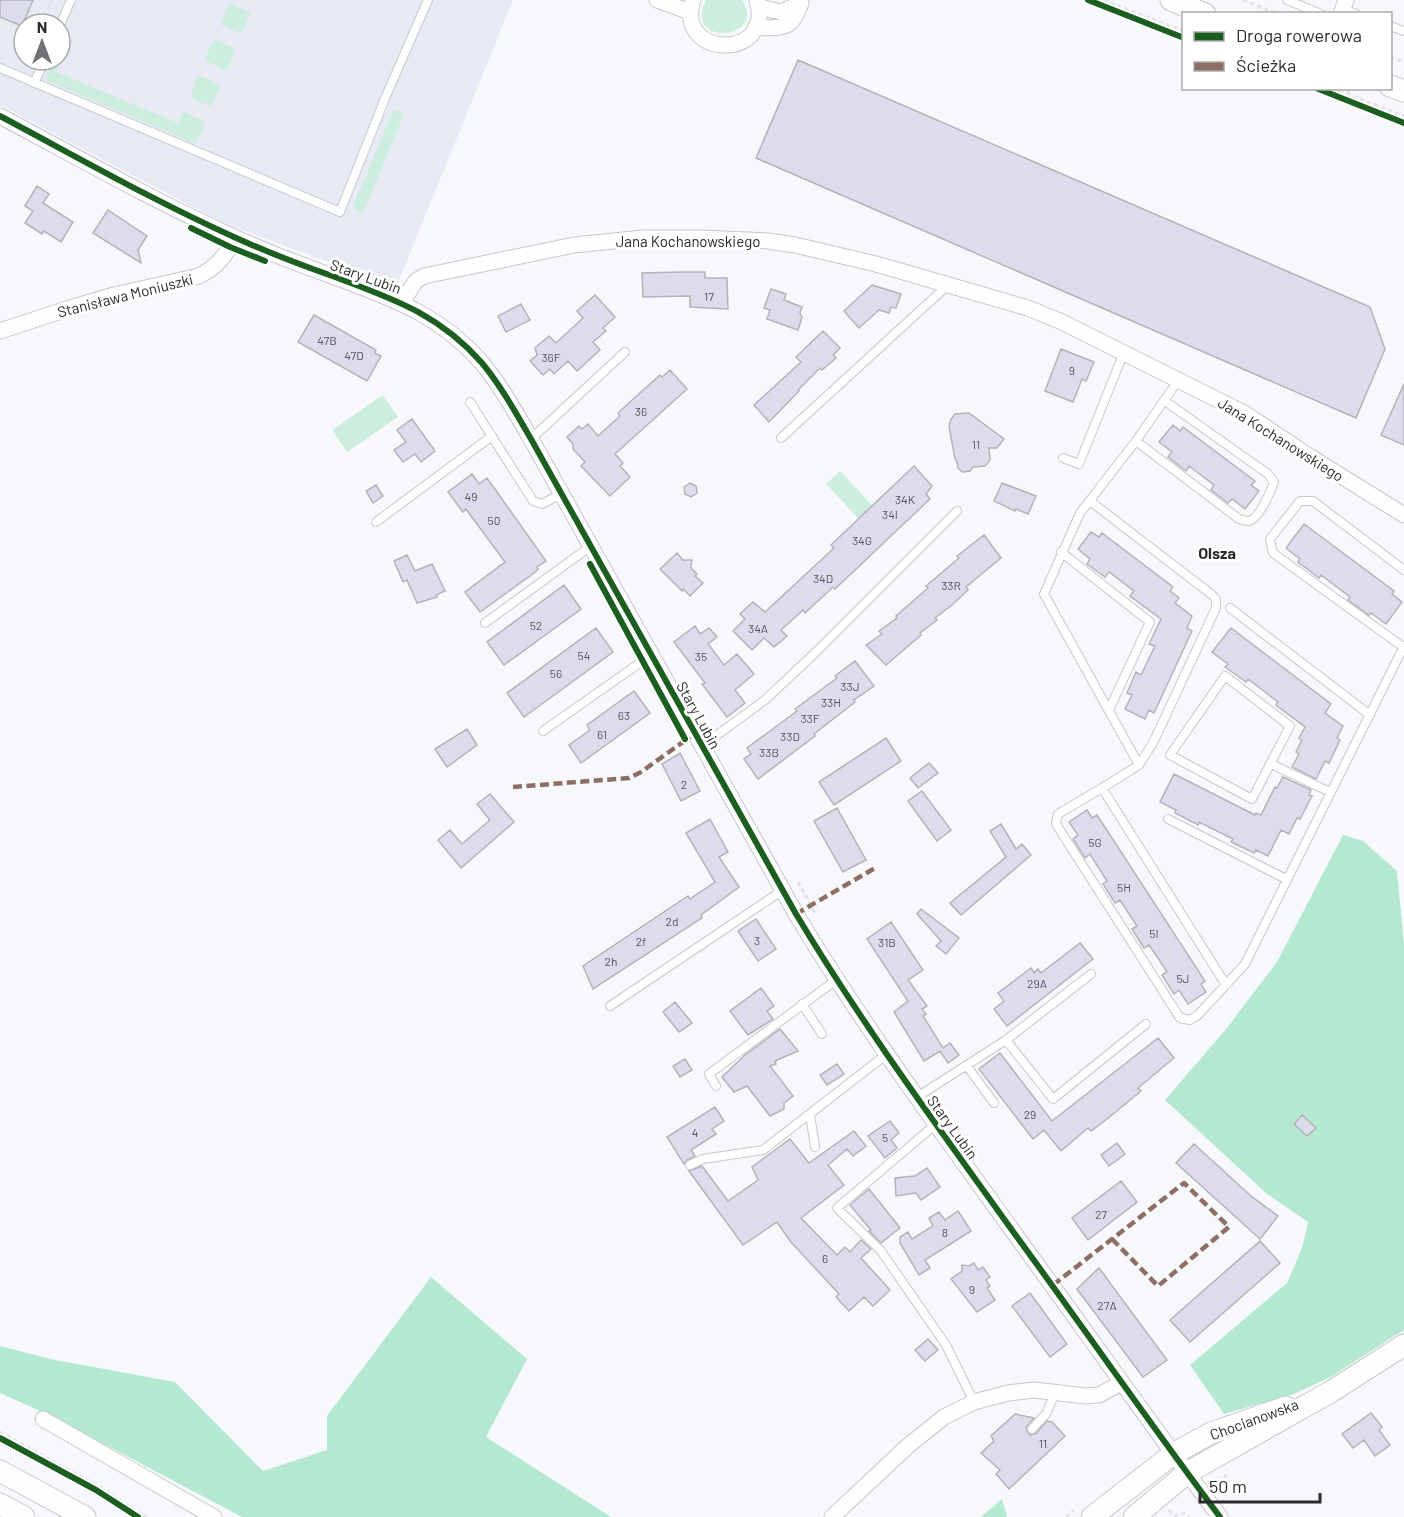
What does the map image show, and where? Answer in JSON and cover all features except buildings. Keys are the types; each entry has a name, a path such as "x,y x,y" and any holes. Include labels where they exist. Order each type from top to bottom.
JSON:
{"street":[{"path":"657,0 691,6 695,29 701,37 716,45 735,45 750,36 759,14 758,4 781,12 801,3 796,18 787,25 755,28"},
{"path":"1171,0 1200,12"},
{"name":"Stary Lubin","path":"0,116 235,238 402,302 439,324 465,345 481,363 496,381 531,439 783,890 836,980 1121,1383 1220,1517"},
{"name":"Stanisława Moniuszki","path":"0,332 114,295 200,276 221,261 235,238"},
{"name":"Jana Kochanowskiego","path":"402,302 416,281 424,276 574,245 643,238 701,238 795,244 949,284 1062,321 1244,413 1308,456 1404,515"},
{"name":"Chocianowska","path":"1134,1517 1187,1473 1332,1391 1404,1346"},
{"path":"832,1517 909,1445 944,1417 974,1402 1025,1391 1099,1395 1121,1383"},
{"name":"Chocianowska","path":"1092,1517 1173,1455 1211,1433 1332,1391"},
{"path":"43,1419 214,1517"},
{"path":"0,1472 85,1517"},
{"path":"0,1504 24,1517"}],"lane":[{"path":"0,68 340,212 386,96 428,0"},
{"path":"1287,0 1316,12"},
{"path":"34,83 39,72"},
{"path":"781,438 949,284"},
{"path":"531,439 625,352"},
{"path":"1063,458 1079,464 1124,352"},
{"path":"1139,765 1044,594 1080,513 1136,441 1179,379"},
{"path":"1136,441 1239,519 1247,521 1256,517 1274,482 1268,474 1165,401"},
{"path":"470,402 533,501 542,504 561,494"},
{"path":"376,522 492,436"},
{"path":"1090,501 1216,599 1216,608 1153,743 1139,765 1058,814 1056,824 1180,1018 1190,1020 1198,1015 1245,964 1404,646 1273,553 1270,539 1300,501 1313,501 1404,570"},
{"name":"Stary Lubin","path":"702,746 765,700 957,511"},
{"path":"485,623 591,546"},
{"path":"1061,552 1150,622 1109,710"},
{"path":"1230,608 1370,715"},
{"path":"543,731 651,655"},
{"path":"1225,676 1290,726 1271,764 1252,799 1170,755 1225,676"},
{"path":"1271,764 1330,792"},
{"path":"1101,788 1226,985"},
{"path":"1168,819 1286,879"},
{"path":"610,1006 783,890"},
{"path":"917,1097 1006,1040 1092,974"},
{"path":"716,1086 709,1074 836,980"},
{"path":"802,1004 822,1034"},
{"path":"1006,1040 1053,1099 1146,1024"},
{"path":"690,1165 703,1159 764,1150 887,1054"},
{"path":"967,1066 994,1103"},
{"path":"810,1115 815,1147"},
{"path":"936,1124 837,1208 881,1251 946,1345 974,1402"},
{"path":"1032,1429 1046,1414 1055,1391"}],"path":[{"path":"1243,0 1273,12"},
{"path":"1100,2 1182,30"},
{"path":"1100,2 1182,37"},
{"path":"1329,90 1404,116"},
{"path":"1347,97 1349,90"},
{"path":"1347,97 1404,123"},
{"path":"794,876 817,918"},
{"path":"0,1432 99,1486 146,1517"},
{"path":"0,1438 96,1490 138,1517"},
{"path":"1165,1517 1186,1507 1198,1517"},
{"path":"1173,1517 1184,1513 1190,1517"}],"shaded area":[{"path":"0,0 513,0 399,280 371,278 221,222 0,105"}],"green space":[{"path":"706,0 742,0 747,14 744,24 736,30 725,33 705,26 702,15"},
{"path":"231,4 250,14 240,33 221,25 228,5"},
{"path":"215,40 234,48 235,51 228,68 224,69 205,59"},
{"path":"49,72 56,72 178,123 183,112 205,123 197,142 194,143 48,81 46,77"},
{"path":"200,76 219,84 220,87 210,106 190,98 197,77"},
{"path":"393,111 404,113 364,212 354,209 353,206"},
{"path":"383,395 398,417 347,452 332,430"},
{"path":"840,471 873,506 859,519 826,484"},
{"path":"1343,835 1363,841 1397,871 1404,945 1404,1330 1332,1376 1294,1394 1224,1414 1190,1365 1287,1283 1302,1248 1308,1222 1266,1193 1165,1100 1227,1028 1277,962"},
{"path":"431,1277 527,1359 486,1437 611,1517 242,1517 47,1414 0,1393 0,1346 50,1359 175,1382 263,1471 327,1450 327,1416"},
{"path":"1002,1499 1007,1517 981,1517"}],"marked path":[{"path":"513,787 629,778 690,737"},
{"path":"796,914 875,868"},
{"path":"1053,1285 1184,1183 1229,1227 1158,1286 1112,1239"}],"cycle path":[{"path":"1088,0 1182,37"},
{"path":"1321,90 1404,123"},
{"path":"0,116 175,209 246,243 414,310 449,332 482,363 502,390 531,439 796,914 822,956 931,1118 1220,1517"},
{"path":"191,228 265,261"},
{"path":"590,564 685,739"},
{"path":"0,1438 96,1490 138,1517"}],"district":[{"name":"Olsza","path":"1217,552"}]}
